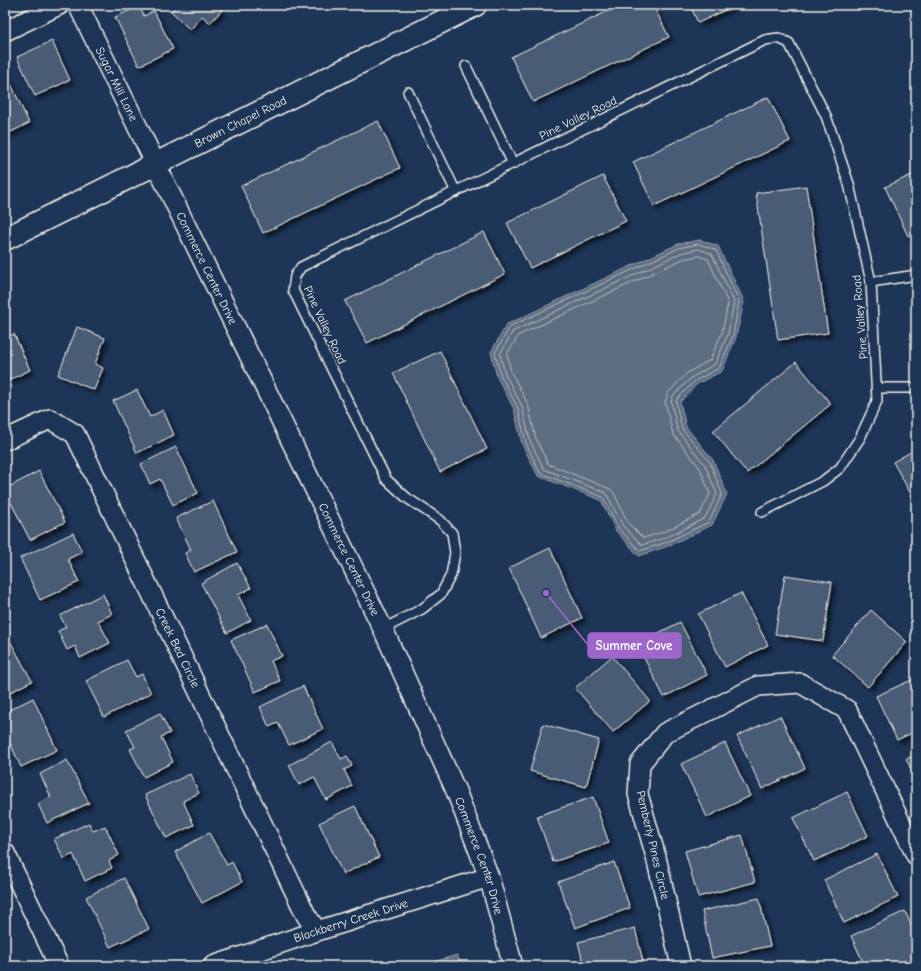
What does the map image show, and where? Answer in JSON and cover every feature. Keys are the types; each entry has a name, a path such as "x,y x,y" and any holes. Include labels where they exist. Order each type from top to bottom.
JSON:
{"street":[{"path":"5,31 59,5"},
{"name":"Sugar Mill Lane","path":"78,5 156,164"},
{"name":"Brown Chapel Road","path":"5,239 475,5"},
{"name":"Commerce Center Drive","path":"156,164 382,629 456,791 489,877 513,966"},
{"name":"Creek Bed Circle","path":"5,440 50,419 75,434 306,915 318,931"},
{"name":"Pemberly Pines Circle","path":"681,966 656,857 638,794 640,764 665,733 758,686 800,683 847,710 916,855"},
{"path":"5,853 59,966"},
{"name":"Blackberry Creek Drive","path":"213,966 489,877"}],"lane":[{"name":"Pine Valley Road","path":"382,629 422,609 441,594 451,575 455,553 452,533 440,520 407,498 386,479 293,290 296,276 302,267 764,40 778,38 789,43 826,116 849,184 871,282 877,401 860,438 840,468 823,482 762,512"},
{"path":"466,66 513,164"},
{"path":"408,92 456,192"},
{"path":"871,282 916,275"},
{"path":"877,388 916,388"}],"water":[{"path":"700,240 718,246 744,301 736,337 722,371 697,384 680,402 686,427 713,460 727,494 712,525 668,546 639,556 616,531 601,500 538,476 522,444 514,409 497,377 491,352 507,324 678,244"},
{"path":"457,955 462,966 420,966"}],"building":[{"path":"177,5 217,5 222,10 210,23 202,16 190,30 171,11"},
{"path":"621,5 653,5 669,37 533,102 511,57"},
{"path":"690,5 736,5 698,23"},
{"path":"139,6 144,16 154,11 173,49 139,66 115,17"},
{"path":"52,41 70,80 35,96 17,57"},
{"path":"5,71 29,123 5,135"},
{"path":"768,97 790,141 654,206 633,162"},
{"path":"378,121 400,168 263,233 241,186"},
{"path":"916,173 916,233 908,236 885,187"},
{"path":"603,176 626,221 530,268 507,223"},
{"path":"806,186 828,333 778,340 756,193"},
{"path":"484,232 505,274 367,343 345,301"},
{"path":"77,327 105,338 95,364 103,368 94,390 58,375"},
{"path":"14,334 30,370 5,382 5,338"},
{"path":"440,351 487,449 440,472 393,373"},
{"path":"796,362 831,404 747,473 713,431"},
{"path":"137,390 150,417 163,410 174,435 137,453 113,401"},
{"path":"176,447 198,493 173,505 160,479 150,484 141,464"},
{"path":"916,449 916,503 893,462"},
{"path":"39,471 65,522 30,540 5,489"},
{"path":"213,501 237,552 194,572 185,553 191,550 176,518"},
{"path":"73,533 82,552 68,559 79,582 40,600 20,558"},
{"path":"550,548 582,618 541,638 509,568"},
{"path":"237,563 251,588 238,595 251,620 227,633 201,583"},
{"path":"785,575 832,582 823,641 775,634"},
{"path":"741,593 768,645 725,667 698,614"},
{"path":"103,594 112,614 98,621 110,643 80,658 75,646 67,650 58,631 66,627 60,616"},
{"path":"871,610 907,642 868,687 832,655"},
{"path":"680,622 707,675 664,697 637,644"},
{"path":"267,624 282,656 271,661 280,681 255,692 231,640"},
{"path":"9,639 32,681 5,695 5,641"},
{"path":"612,656 650,701 613,732 575,688"},
{"path":"127,660 136,677 142,674 151,693 104,717 86,681"},
{"path":"916,678 916,731 897,740 876,696"},
{"path":"303,686 323,729 289,745 278,723 269,727 260,707"},
{"path":"33,698 57,750 21,767 5,732 5,712"},
{"path":"160,713 170,733 161,737 173,762 144,777 130,749 135,747 126,730"},
{"path":"780,716 805,768 762,789 737,736"},
{"path":"543,724 599,740 586,787 530,771"},
{"path":"332,742 341,759 347,756 352,766 344,770 352,786 326,800 314,777 299,785 289,765"},
{"path":"725,743 750,796 707,817 681,764"},
{"path":"916,755 916,779 906,759"},
{"path":"67,760 89,803 47,823 38,804 51,797 40,774"},
{"path":"190,774 199,793 183,801 194,825 166,838 145,795"},
{"path":"847,792 868,836 814,861 793,818"},
{"path":"593,797 609,843 553,862 537,816"},
{"path":"355,806 379,857 343,874 319,823"},
{"path":"89,823 93,831 105,826 119,855 109,861 112,868 85,881 73,854 64,859 54,839"},
{"path":"209,833 227,865 232,862 242,882 202,903 175,852"},
{"path":"742,835 755,882 698,897 685,851"},
{"path":"877,854 898,897 844,923 824,880"},
{"path":"614,862 630,908 575,928 558,882"},
{"path":"124,878 149,929 110,947 86,897"},
{"path":"759,898 770,946 712,958 702,911"},
{"path":"905,911 916,936 916,960 902,966 865,966 851,936"},
{"path":"635,928 644,966 584,966 578,942"}],"place":[{"name":"Summer Cove","path":"546,593"}]}
